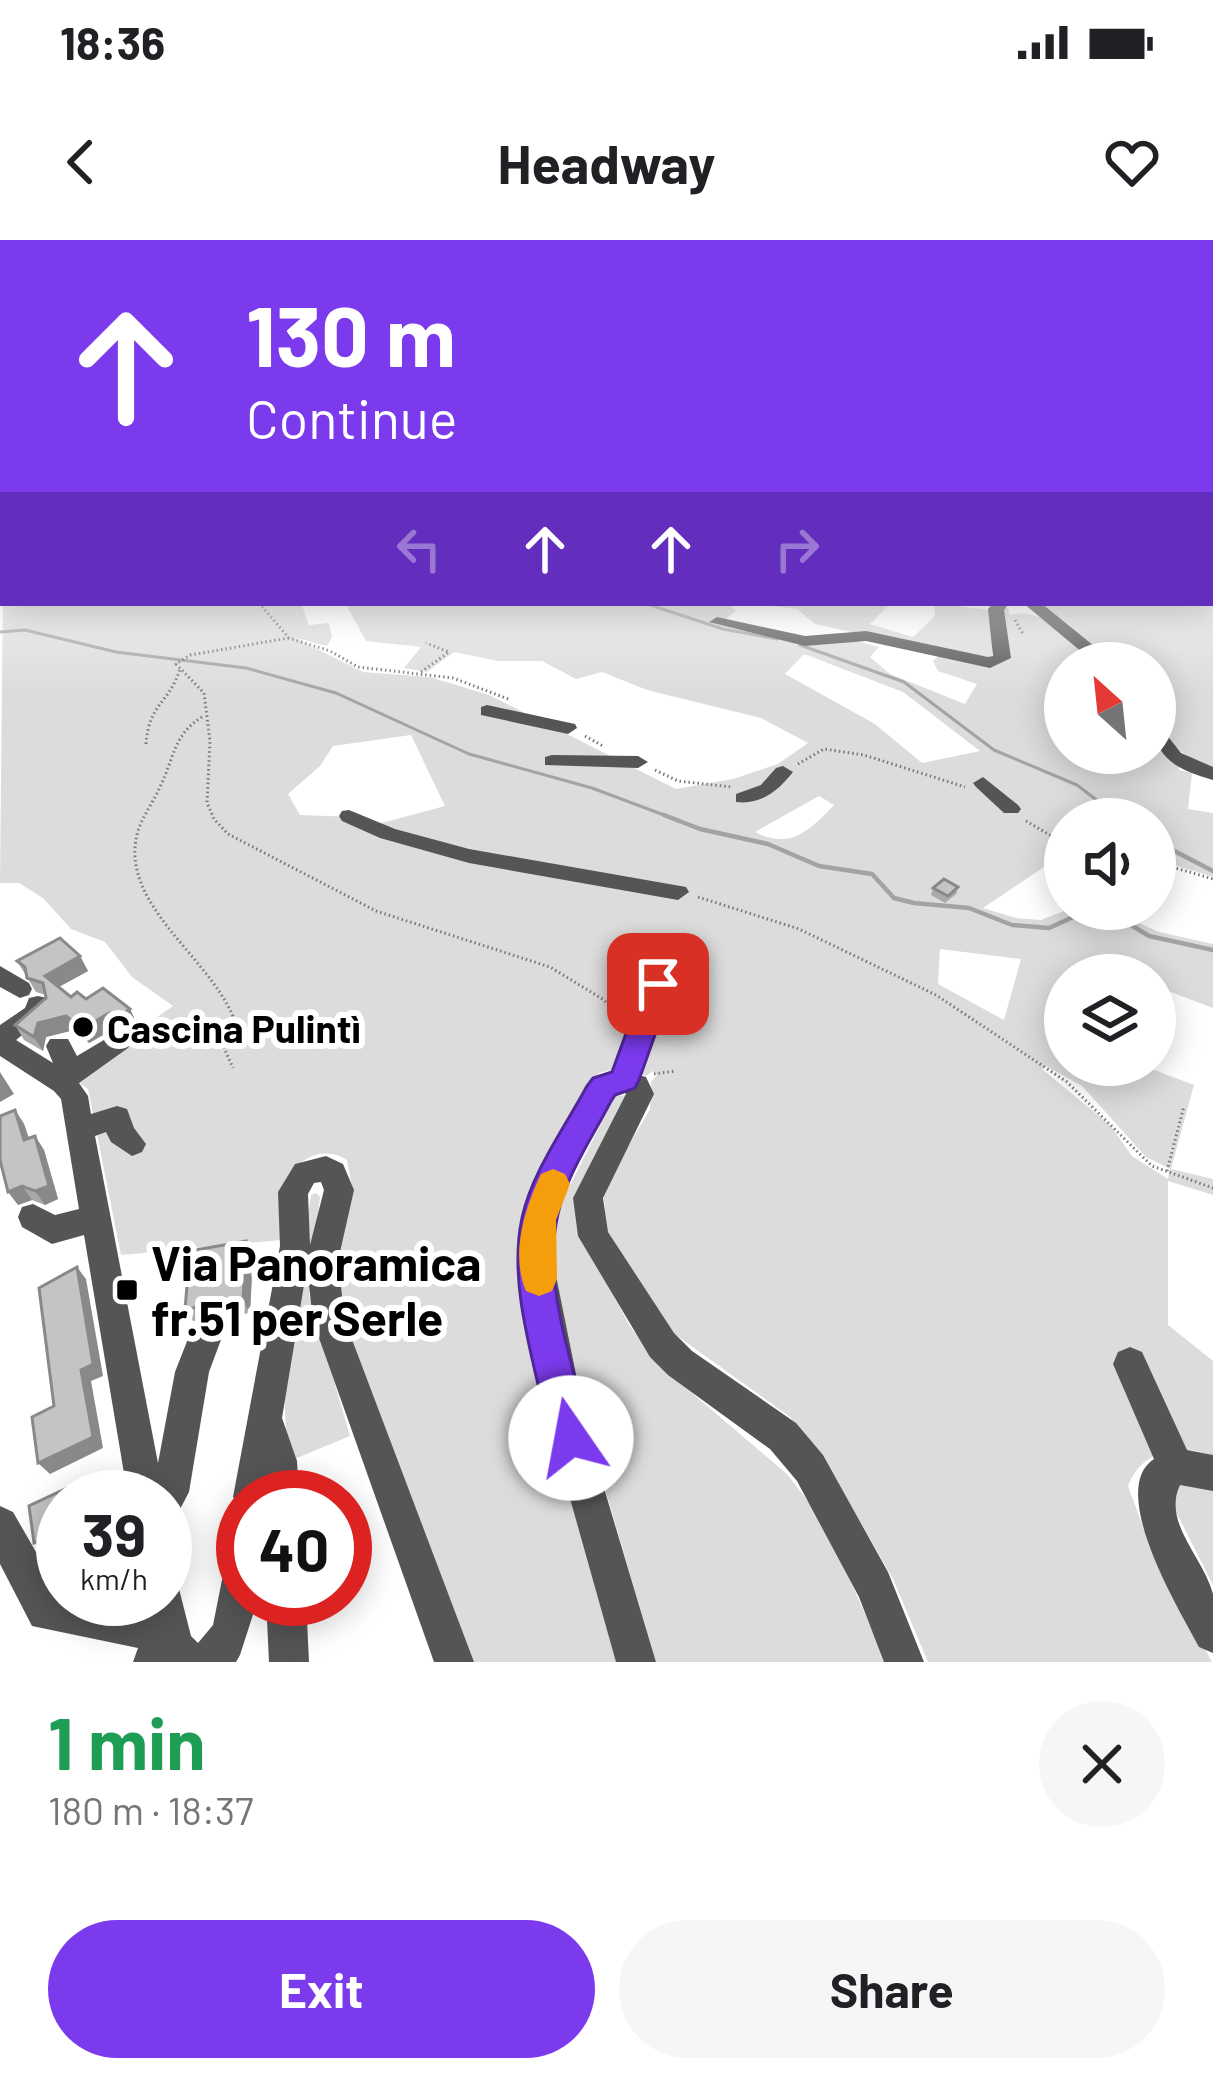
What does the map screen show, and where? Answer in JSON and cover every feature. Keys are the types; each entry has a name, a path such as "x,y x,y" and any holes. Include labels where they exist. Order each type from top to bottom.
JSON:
{"street":[{"path":"831,632 990,663 1002,658 996,609 1010,606"},
{"path":"1018,606 1047,615 1080,642"},
{"path":"717,622 825,643 854,635"},
{"path":"487,711 568,728"},
{"path":"1176,756 1213,775"},
{"path":"553,761 638,762"},
{"path":"1183,763 1184,786"},
{"path":"743,798 768,789 783,772"},
{"path":"983,783 1011,809"},
{"path":"349,816 380,832 489,862 570,870 678,892"},
{"path":"658,984 638,1042 640,1094 587,1198 593,1236 662,1345 783,1436 810,1468 874,1586 904,1662"},
{"path":"19,989 37,1013 4,1049 61,1081 74,1096 141,1470"},
{"path":"61,1081 119,1041"},
{"path":"59,1046 67,1062 61,1081"},
{"path":"636,1662 571,1438 536,1256 545,1197 598,1095 604,1087 640,1076"},
{"path":"82,1130 117,1117 121,1134 132,1144"},
{"path":"255,1470 295,1246 293,1192 305,1174 326,1168 339,1190 322,1261 329,1321 454,1662"},
{"path":"33,1216 52,1230 97,1218"},
{"path":"175,1470 192,1372 205,1337"},
{"path":"1130,1364 1194,1469 1159,1477 1155,1496 1158,1520 1213,1633"},
{"path":"264,1417 279,1470"},
{"path":"0,1525 46,1612 176,1644 225,1648 233,1626"},
{"path":"288,1626 290,1662"}],"path":[{"path":"262,606 289,638 368,670 453,678 518,704"},
{"path":"1015,606 1014,617 1023,634"},
{"path":"289,638 190,655 176,664 204,693 203,716 211,743 204,792 211,818 247,846 388,916 568,976 597,993 638,1042"},
{"path":"420,673 449,652 426,643"},
{"path":"146,744 148,716 174,688 181,669"},
{"path":"119,1041 148,1042 216,1030 235,1021 229,999 139,894 135,836 171,765 173,742 183,728 203,716"},
{"path":"568,728 678,781 706,786 734,787 783,772 824,749 864,755 960,785 1011,809 1044,834"},
{"path":"1176,869 1213,880"},
{"path":"678,892 757,914 907,975 1067,1082 1102,1110 1143,1160 1213,1188"},
{"path":"216,1030 233,1068"},
{"path":"640,1076 675,1071"},
{"path":"1166,1172 1184,1106"}],"shaded area":[{"path":"3,606 302,606 309,625 329,623 332,637 327,646 293,637 363,672 430,677 489,695 676,789 733,779 778,764 808,743 761,718 647,690 602,672 576,679 542,661 498,661 454,652 427,672 404,668 421,647 366,641 347,606 731,606 736,611 724,620 813,645 849,639 879,647 870,657 890,674 965,704 977,684 938,671 933,661 938,656 993,665 1002,608 1008,608 1010,615 1035,616 1057,627 1074,642 1044,642 1044,774 1176,774 1176,760 1179,770 1192,773 1188,809 1213,813 1213,877 1176,866 1176,798 1044,798 1044,867 983,908 1016,918 1044,919 1044,930 1155,930 1213,944 1213,1008 1176,994 1176,954 1044,954 1042,1069 1044,1086 1063,1086 1110,1125 1132,1156 1168,1179 1170,1169 1146,1157 1082,1086 1176,1086 1176,1078 1194,1085 1171,1169 1213,1179 1213,1195 1168,1181 1168,1325 1213,1361 1213,1456 1187,1450 1163,1452 1142,1464 1128,1486 1152,1551 1212,1662 928,1662 893,1579 823,1456 790,1417 676,1335 654,1309 607,1230 603,1189 650,1109 651,1082 657,1075 653,1071 646,1076 628,1066 599,1073 589,1083 526,1221 526,1260 618,1662 469,1662 346,1329 334,1271 352,1187 347,1160 319,1154 293,1169 281,1240 121,1255 88,1089 71,1077 173,1006 132,977 105,942 71,929 43,898 19,883 0,883","holes":["804,654 903,692 980,751 922,763 875,724 785,674","411,735 445,806 378,824 356,817 300,815 288,794 320,766 333,746","819,796 834,805 799,835 779,839 755,832","940,949 1021,959 1004,1020 938,984"]},
{"path":"773,606 888,606 870,624 913,637 935,616 934,606 989,610 995,632 991,659 815,624 797,609"},
{"path":"1042,606 1213,606 1213,769 1178,749 1176,642 1085,642"},
{"path":"626,1095 583,1240 631,1328 666,1371 787,1474 826,1525 886,1662 656,1662 588,1431 551,1253 553,1219 615,1096"},
{"path":"311,1195 320,1197 309,1295 350,1436 287,1462 284,1381"},
{"path":"1180,1481 1213,1489 1213,1585 1174,1508"}],"building":[{"path":"944,879 958,887 948,896 933,888"},
{"path":"60,938 80,956 45,976 71,997 77,992 86,999 103,988 130,1009 121,1015 109,1013 82,1029 66,1016 38,1023 34,1037 15,1025 46,998 43,983 27,978 25,967 17,961"},
{"path":"15,1110 24,1140 35,1136 49,1186 35,1191 22,1186 8,1192 0,1160 0,1116"},
{"path":"246,1241 243,1301 185,1309 190,1251"},
{"path":"77,1267 93,1364 81,1370 93,1437 38,1463 32,1417 54,1406 39,1288"},
{"path":"36,1503 34,1543 29,1506"}],"waterway":[{"path":"653,606 723,629 777,639"},
{"path":"0,632 25,630 116,652 246,668 336,693 469,754 592,788 664,815"},
{"path":"800,645 904,682 994,750 1077,785 1094,798"},
{"path":"664,815 672,818"},
{"path":"664,815 700,829 768,844 819,866 872,874 894,898 914,903 969,908 1012,925 1049,928 1082,913 1118,917 1149,936 1213,950"},
{"path":"1176,852 1213,871"}],"slow traffic":[{"path":"539,1279 539,1220 553,1184"}],"place":[{"name":"Cascina Pulintì","path":"83,1027"},
{"name":"Via Panoramica fr.51 per Serle","path":"127,1290"}],"route":[{"path":"571,1438 542,1303 536,1256 539,1220 545,1197 584,1131 598,1095 612,1082 624,1080 658,984"}]}
